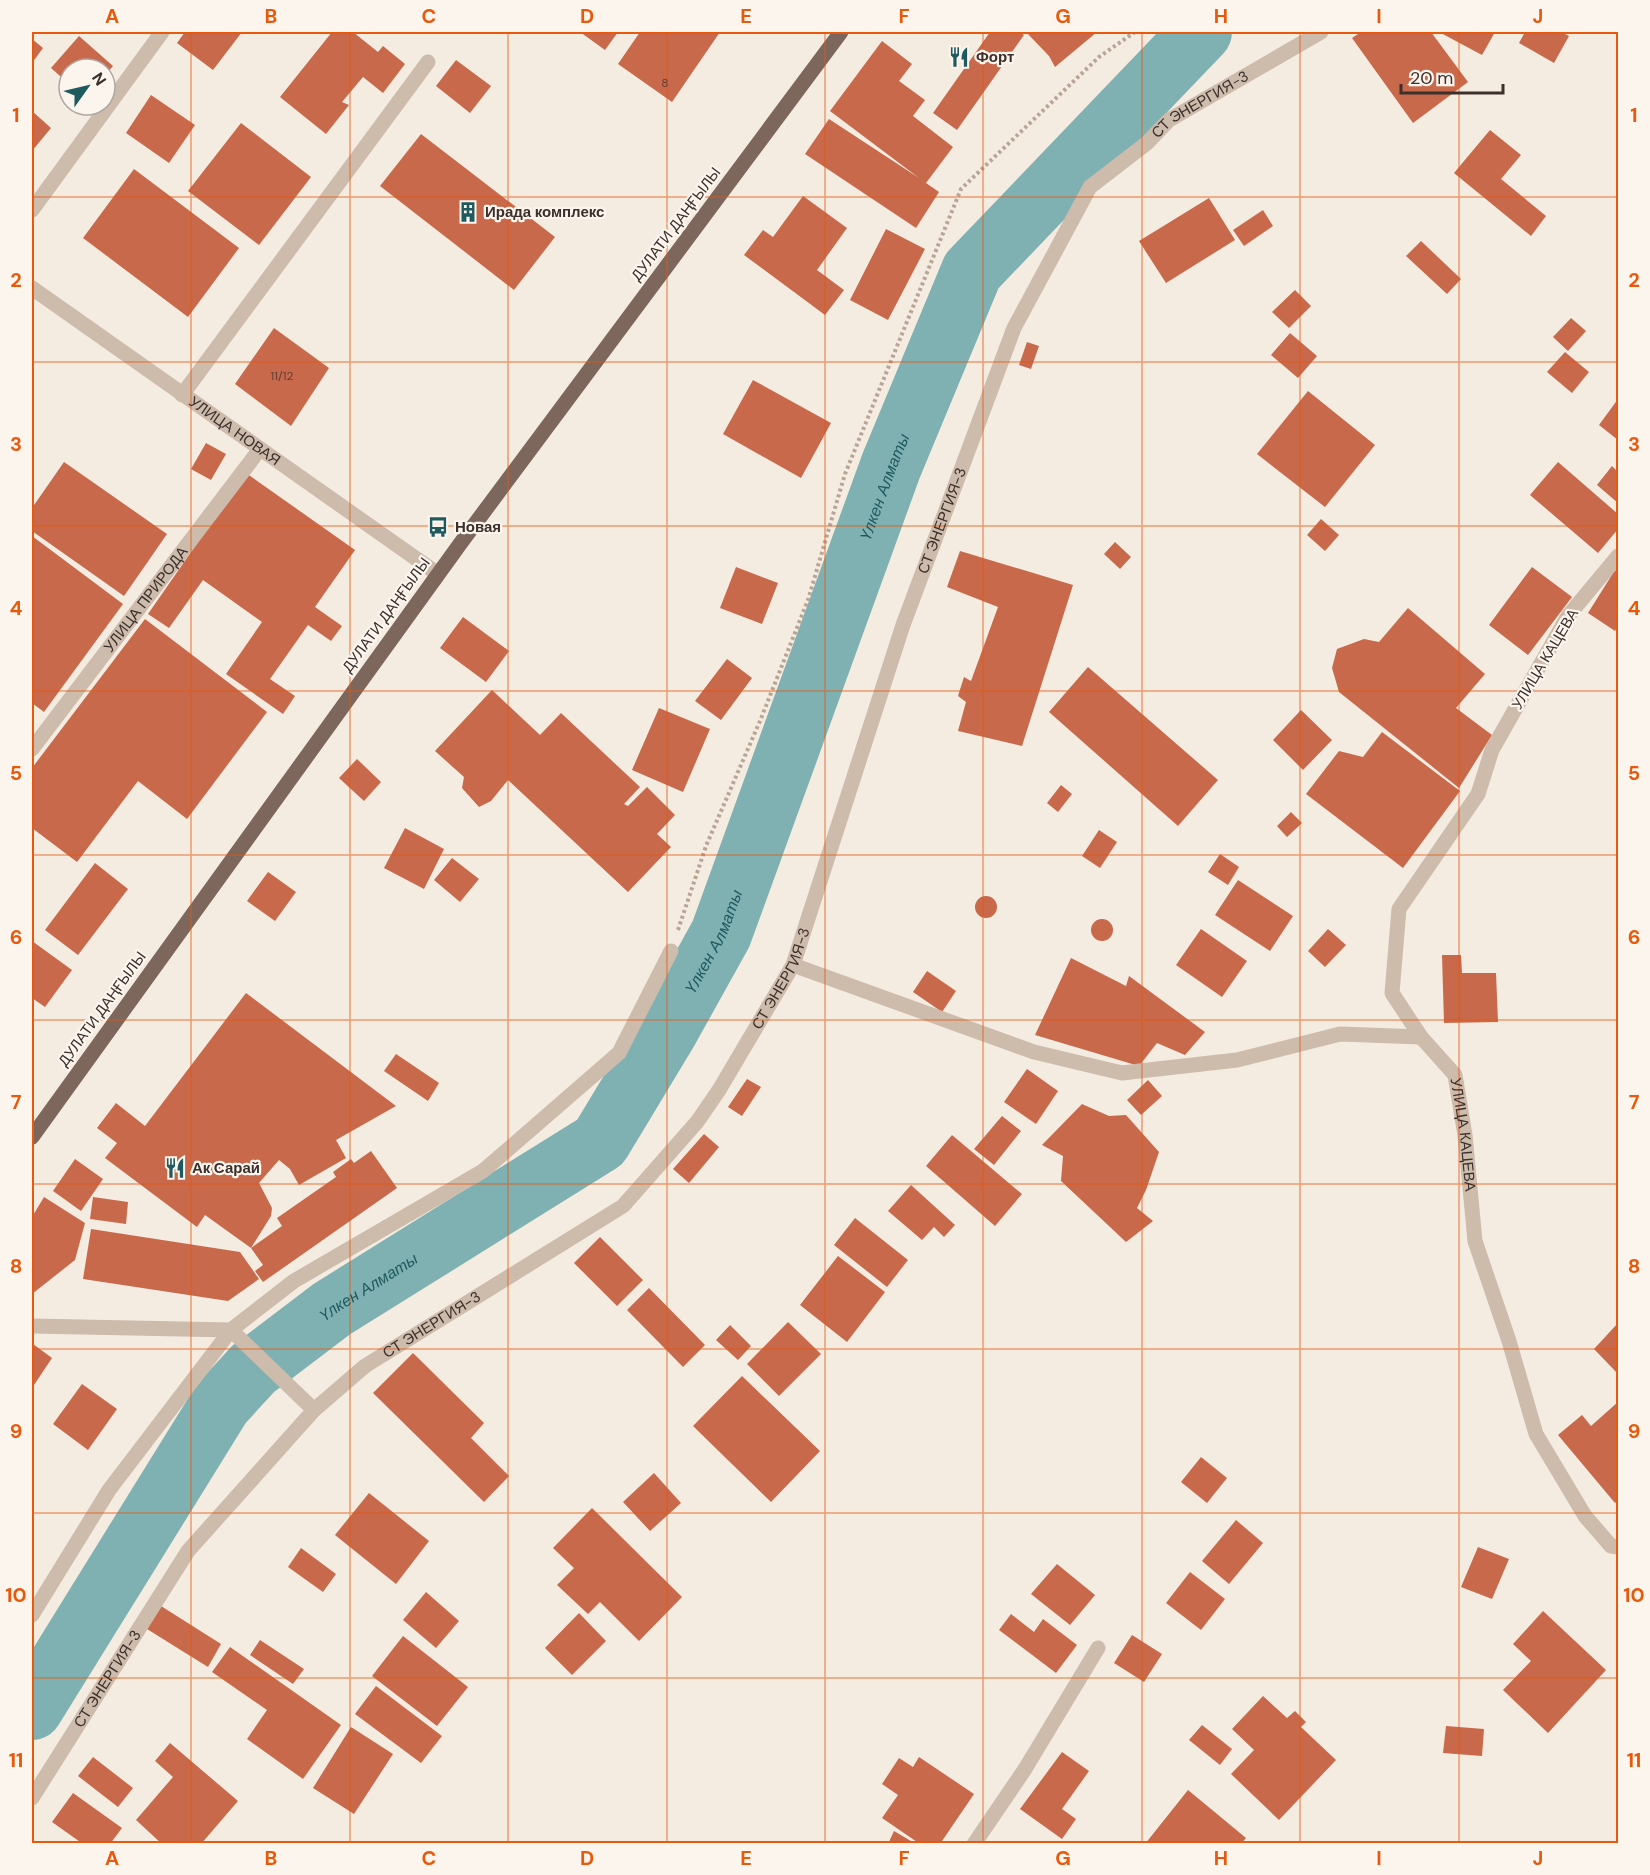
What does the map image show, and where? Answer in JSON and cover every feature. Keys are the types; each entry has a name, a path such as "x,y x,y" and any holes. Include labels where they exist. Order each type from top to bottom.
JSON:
{"main road":[{"name":"ДУЛАТИ ДАҢҒЫЛЫ","path":"32,1137 438,574 842,32"}],"street":[{"path":"32,210 162,32"},
{"name":"СТ ЭНЕРГИЯ-3","path":"32,1798 188,1551 314,1410 365,1366 623,1206 697,1122 719,1090 793,965 903,625 1014,328 1090,187 1147,143 1169,120 1321,32"},
{"path":"182,395 428,62"},
{"name":"УЛИЦА НОВАЯ","path":"32,288 438,574"},
{"name":"УЛИЦА ПРИРОДА","path":"32,749 260,449"},
{"name":"УЛИЦА КАЦЕВА","path":"1618,556 1568,616 1492,750 1478,794 1399,909 1392,993 1421,1037 1455,1075 1465,1136 1475,1241 1509,1341 1536,1434 1585,1516 1611,1546 1618,1547"},
{"path":"32,1615 110,1490 231,1330 294,1281 483,1171 619,1053 671,951"},
{"path":"793,965 1034,1052 1122,1073 1237,1060 1340,1034 1421,1037"},
{"path":"32,1326 231,1330 314,1410"},
{"path":"974,1844 1025,1768 1098,1647"}],"path":[{"path":"671,951 706,846 760,721 808,600 845,474 961,189 1100,57 1135,32"}],"building":[{"path":"185,32 242,32 213,70 177,43"},
{"path":"332,32 353,32 378,52 383,46 405,64 383,93 363,77 342,102 349,105 326,134 280,97"},
{"path":"580,32 618,32 605,50"},
{"path":"640,32 720,32 672,102 618,64"},
{"path":"990,32 1019,32 1024,35 957,130 933,113"},
{"path":"1026,32 1097,32 1055,67 1049,56"},
{"path":"1361,32 1431,32 1468,82 1413,123 1352,38"},
{"path":"1439,32 1495,32 1482,55"},
{"path":"1525,32 1561,32 1569,36 1554,63 1519,43"},
{"path":"79,36 103,57 61,57"},
{"path":"32,39 43,48 32,63"},
{"path":"882,41 912,64 899,81 925,100 913,116 953,147 926,183 939,192 916,228 805,154 829,119 919,178 830,111"},
{"path":"456,60 491,86 470,113 436,86"},
{"path":"57,61 57,73 51,68"},
{"path":"151,95 195,125 169,163 126,133"},
{"path":"32,111 51,128 32,151"},
{"path":"241,123 311,177 259,245 188,191"},
{"path":"1490,130 1521,155 1501,179 1546,216 1531,236 1454,173"},
{"name":"Ирада комплекс","path":"421,134 555,237 514,290 380,186"},
{"path":"134,169 239,248 188,317 83,238"},
{"path":"803,196 847,228 817,270 844,290 825,315 744,255 763,230 773,237"},
{"path":"1209,198 1235,240 1166,283 1139,241"},
{"path":"1263,210 1273,226 1244,246 1233,230"},
{"path":"886,229 925,249 888,320 850,300"},
{"path":"1421,241 1461,279 1447,294 1406,256"},
{"path":"1295,290 1311,306 1289,328 1272,312"},
{"path":"1571,318 1586,331 1568,351 1553,337"},
{"path":"274,328 329,368 291,426 235,384"},
{"path":"1290,333 1317,356 1298,378 1271,355"},
{"path":"1027,342 1039,346 1031,369 1019,365"},
{"path":"1565,352 1589,372 1572,393 1547,372"},
{"path":"753,380 831,423 801,478 723,434"},
{"path":"1308,391 1375,445 1325,507 1257,454"},
{"path":"1618,399 1618,440 1599,425"},
{"path":"206,443 226,454 211,480 191,469"},
{"path":"64,462 167,534 124,596 32,531 32,508"},
{"path":"1558,462 1618,514 1618,529 1598,553 1530,495"},
{"path":"1612,466 1618,472 1618,503 1597,485"},
{"path":"246,473 355,550 315,607 342,626 331,641 308,625 270,679 295,696 283,714 226,674 262,622 203,580 169,628 148,614"},
{"path":"1321,519 1339,535 1325,551 1307,535"},
{"path":"32,536 123,604 44,712 32,703"},
{"path":"1115,542 1131,557 1120,569 1104,554"},
{"path":"960,551 1073,585 1022,746 958,731 966,702 958,696 964,677 971,681 998,607 947,587"},
{"path":"736,567 778,583 762,624 720,608"},
{"path":"1532,567 1572,597 1528,655 1489,625"},
{"path":"1615,570 1618,573 1618,626 1615,631 1588,613"},
{"path":"1408,608 1485,674 1456,708 1492,735 1459,788 1339,692 1332,668 1337,649 1364,639 1379,642"},
{"path":"463,617 509,651 486,682 440,648"},
{"path":"145,619 267,712 187,819 138,781 77,862 32,828 32,768"},
{"path":"727,659 752,678 721,720 695,701"},
{"path":"1088,667 1218,780 1178,826 1049,712"},
{"path":"492,690 540,735 561,713 640,787 624,804 628,806 647,787 675,815 657,834 671,847 628,892 508,780 491,801 479,807 462,788 464,777 435,751"},
{"path":"659,708 710,729 683,792 632,770"},
{"path":"1301,710 1332,740 1303,770 1273,740"},
{"path":"1382,732 1460,791 1403,868 1306,794 1339,751 1363,757"},
{"path":"357,759 381,782 364,801 339,778"},
{"path":"1061,785 1072,794 1058,812 1047,803"},
{"path":"1291,812 1302,823 1287,837 1277,826"},
{"path":"405,828 444,849 424,889 384,868"},
{"path":"1099,830 1117,842 1100,868 1082,856"},
{"path":"1220,854 1239,867 1228,885 1208,872"},
{"path":"452,858 479,879 460,902 434,880"},
{"path":"95,863 128,889 78,955 45,930"},
{"path":"268,872 296,892 275,921 247,901"},
{"path":"1238,880 1293,916 1270,951 1215,915"},
{"path":"982,896 990,896 997,903 997,911 990,918 982,918 975,911 975,903"},
{"path":"1098,919 1106,919 1113,926 1113,934 1106,941 1098,941 1091,934 1091,926"},
{"path":"1201,929 1247,961 1222,997 1176,965"},
{"path":"1328,929 1346,945 1325,967 1308,951"},
{"path":"32,941 72,970 45,1007 32,998"},
{"path":"1442,955 1461,955 1462,973 1496,973 1498,1022 1444,1023"},
{"path":"1071,958 1126,986 1129,976 1205,1032 1185,1055 1157,1043 1139,1066 1035,1035"},
{"path":"927,971 956,991 942,1012 913,992"},
{"path":"246,993 396,1106 336,1140 346,1158 299,1185 290,1169 279,1160 259,1183 272,1208 271,1216 251,1248 205,1215 197,1227 105,1158 117,1143 97,1128 116,1103 145,1126"},
{"path":"396,1054 439,1083 428,1101 384,1071"},
{"path":"1027,1069 1058,1091 1036,1124 1004,1102"},
{"path":"747,1079 761,1087 742,1116 728,1107"},
{"path":"1148,1080 1162,1096 1141,1115 1127,1100"},
{"path":"1082,1104 1109,1116 1126,1115 1159,1152 1137,1208 1153,1221 1126,1242 1061,1181 1063,1156 1042,1145"},
{"path":"1002,1116 1021,1131 994,1165 974,1149"},
{"path":"704,1134 719,1147 689,1183 673,1169"},
{"path":"952,1135 1022,1194 995,1226 926,1166"},
{"path":"371,1151 397,1188 263,1282 255,1271 263,1265 251,1248 282,1226 277,1218 336,1177 333,1172 351,1159 354,1163"},
{"path":"75,1159 103,1179 81,1211 53,1191"},
{"path":"911,1185 955,1225 944,1237 934,1227 922,1240 888,1211"},
{"path":"44,1197 85,1223 75,1260 32,1294 32,1217"},
{"path":"93,1197 128,1202 126,1224 90,1219"},
{"path":"855,1218 908,1260 887,1287 834,1245"},
{"path":"91,1229 240,1252 259,1279 228,1301 83,1279"},
{"path":"600,1237 643,1280 617,1306 574,1263"},
{"path":"838,1256 885,1292 847,1342 800,1305"},
{"path":"649,1288 705,1345 683,1367 627,1310"},
{"path":"788,1322 821,1354 779,1396 747,1364"},
{"path":"1618,1323 1618,1374 1594,1349"},
{"path":"730,1325 751,1346 738,1360 716,1340"},
{"path":"32,1345 52,1358 32,1388"},
{"path":"413,1353 484,1423 471,1438 509,1476 484,1502 373,1393"},
{"path":"742,1376 820,1451 771,1502 693,1426"},
{"path":"82,1384 117,1409 88,1450 53,1424"},
{"path":"1618,1402 1618,1500 1615,1503 1558,1435 1582,1415 1591,1426"},
{"path":"1201,1457 1227,1478 1207,1503 1181,1482"},
{"path":"654,1473 681,1503 650,1531 623,1502"},
{"path":"369,1493 429,1541 396,1584 335,1535"},
{"path":"592,1508 682,1597 639,1641 600,1602 588,1614 557,1585 574,1568 553,1548"},
{"path":"1236,1520 1263,1543 1229,1584 1202,1561"},
{"path":"1478,1547 1509,1559 1492,1599 1461,1587"},
{"path":"301,1548 336,1574 323,1592 288,1567"},
{"path":"1057,1564 1095,1595 1070,1625 1031,1594"},
{"path":"1190,1572 1225,1599 1201,1630 1166,1603"},
{"path":"426,1592 459,1621 436,1648 403,1620"},
{"path":"161,1606 221,1644 208,1667 147,1629"},
{"path":"1543,1611 1606,1670 1548,1733 1503,1690 1531,1661 1513,1644"},
{"path":"579,1613 606,1641 572,1675 545,1648"},
{"path":"1011,1614 1034,1632 1043,1619 1077,1645 1056,1673 999,1630"},
{"path":"1132,1635 1162,1654 1144,1682 1114,1663"},
{"path":"403,1636 468,1687 437,1726 372,1676"},
{"path":"260,1640 304,1669 293,1684 250,1655"},
{"path":"230,1647 341,1725 303,1779 247,1739 267,1710 212,1672"},
{"path":"376,1686 442,1736 421,1763 355,1714"},
{"path":"1263,1696 1287,1718 1295,1711 1306,1722 1301,1727 1336,1760 1279,1820 1231,1774 1254,1750 1232,1729"},
{"path":"1202,1725 1232,1749 1220,1765 1189,1740"},
{"path":"1446,1726 1484,1729 1482,1756 1443,1753"},
{"path":"351,1727 393,1754 354,1814 313,1788"},
{"path":"170,1743 238,1801 201,1844 162,1844 136,1820 173,1777 155,1761"},
{"path":"1062,1752 1089,1771 1062,1809 1076,1819 1062,1839 1020,1809"},
{"path":"93,1757 133,1788 118,1807 78,1776"},
{"path":"919,1757 974,1794 940,1844 920,1844 882,1818 898,1795 882,1784 899,1758 913,1767"},
{"path":"1188,1790 1246,1838 1241,1844 1145,1844"},
{"path":"73,1793 122,1828 110,1844 83,1844 52,1822"},
{"path":"894,1831 916,1844 888,1844"}],"waterway":[{"name":"Үлкен Алматы","path":"32,1709 221,1404 253,1369 332,1309 600,1142 667,1031 721,934 891,466 972,271 1201,32"}],"place":[{"name":"Форт","path":"959,57"},
{"name":"Ирада комплекс","path":"468,212"},
{"name":"Новая","path":"438,527"},
{"name":"Ак Сарай","path":"175,1168"}]}
